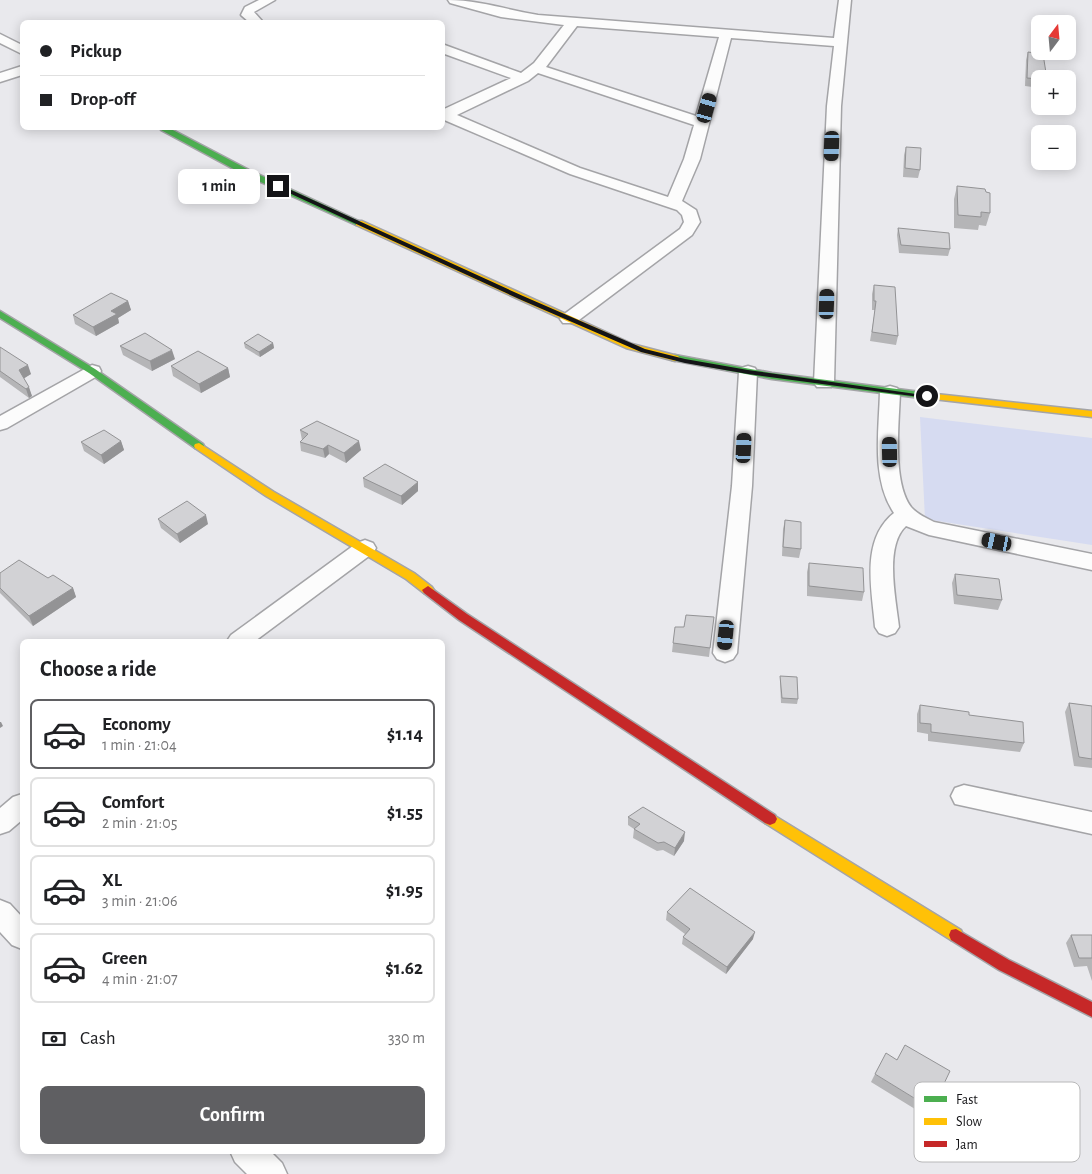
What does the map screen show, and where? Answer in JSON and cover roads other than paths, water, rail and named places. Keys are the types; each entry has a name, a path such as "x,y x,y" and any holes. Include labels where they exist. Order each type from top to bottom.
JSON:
{"street":[{"path":"254,20 247,15 250,10 269,0"},
{"path":"454,0 501,12 573,22 842,43"},
{"path":"824,383 834,106 845,0"},
{"path":"445,115 523,78 536,68 573,22"},
{"path":"673,204 692,158 726,34"},
{"path":"0,38 20,49"},
{"path":"445,49 523,78"},
{"path":"536,68 702,123"},
{"path":"0,78 20,71"},
{"path":"445,115 575,170 673,204 690,212 692,222 686,232 569,319"},
{"path":"168,130 246,172 569,319 630,346 656,354 748,372 824,383 1092,414"},
{"path":"0,314 92,371 131,400 270,494 410,576 463,617 753,808 1004,965 1092,1010"},
{"path":"0,424 92,371"},
{"path":"725,653 742,486 748,372"},
{"path":"890,392 892,491 905,515 916,523 929,528 1092,562"},
{"path":"887,627 883,565 886,542 892,528 905,515"},
{"path":"242,639 364,548"},
{"path":"964,796 1092,823"},
{"path":"0,822 20,807"},
{"path":"0,913 20,934"},
{"path":"249,1154 271,1174"}]}
